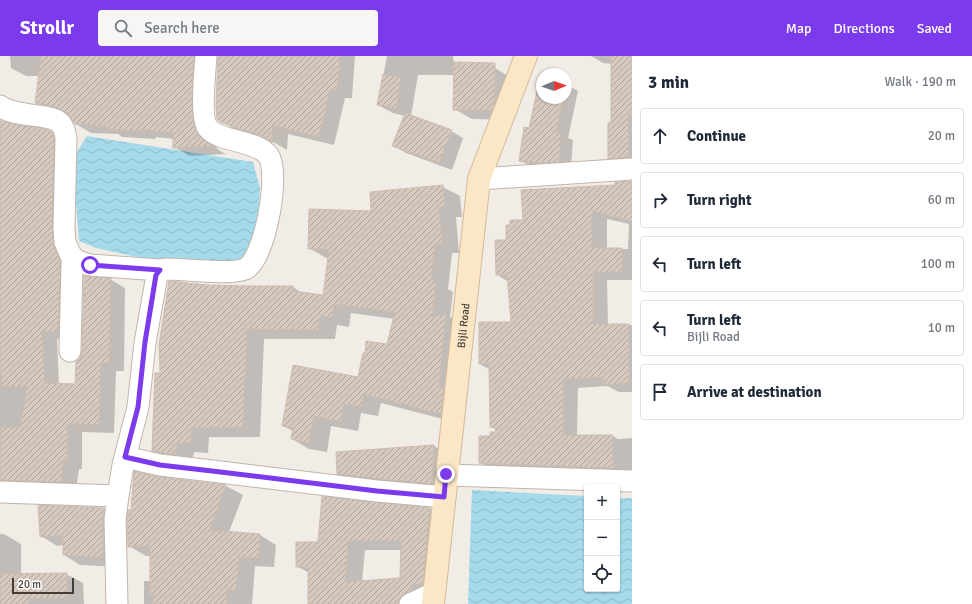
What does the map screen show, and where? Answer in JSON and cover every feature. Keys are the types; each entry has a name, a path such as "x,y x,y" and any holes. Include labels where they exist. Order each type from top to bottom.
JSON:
{"street":[{"path":"0,106 13,113 53,119 59,122 64,128 66,138 65,242 70,254 77,261 90,265 160,270 178,269 234,272 246,269 257,255 266,232 273,191 272,168 269,156 260,148 216,134 208,128 203,118 206,56"},
{"name":"Bijli Road","path":"434,598 446,474 479,178 526,56"},
{"path":"479,178 632,169"},
{"path":"70,352 72,263 77,261"},
{"path":"117,604 116,519 118,496 125,457 138,407 145,342 156,275 160,270"},
{"path":"125,457 160,465 377,491 444,497"},
{"path":"446,474 632,482"},
{"path":"0,492 118,496"},
{"path":"410,604 434,598"}],"water":[{"path":"87,136 253,162 260,188 254,244 243,258 221,266 155,261 96,248 79,241 74,180 75,155"},
{"path":"472,490 584,496 584,592 620,592 620,498 632,498 632,604 468,604"}],"building":[{"path":"41,56 194,56 192,105 194,125 200,137 213,146 173,148 173,133 141,129 140,131 106,129 106,126 75,124 69,115 62,110 35,103"},
{"path":"218,56 340,56 337,90 330,90 319,137 273,126 272,143 259,135 220,122 217,119 216,105"},
{"path":"611,56 632,56 632,114 628,114 629,157 608,159 608,123 611,123"},
{"path":"454,62 495,63 495,103 492,110 453,110"},
{"path":"383,74 401,78 396,109 377,105"},
{"path":"536,96 536,104 562,104 556,132 561,132 559,162 536,163 519,161 524,127 529,128"},
{"path":"405,113 452,130 439,163 392,146"},
{"path":"0,121 46,129 52,132 54,139 52,228 54,246 60,261 58,332 42,331 45,383 75,384 76,362 80,358 82,351 84,276 111,278 109,363 101,363 99,425 67,424 67,461 64,460 61,482 0,480 1,427 20,427 27,386 2,387 0,357"},
{"path":"632,181 632,221 592,211 592,248 622,248 622,272 593,272 593,324 629,324 629,384 603,384 603,377 563,379 563,435 613,435 613,468 479,463 479,436 490,436 490,432 495,432 496,428 490,427 489,364 479,364 479,322 511,322 507,275 496,275 495,240 506,240 506,225 510,225 510,220 523,220 521,190 615,185 615,182"},
{"path":"443,185 445,207 439,208 442,243 435,244 431,280 436,281 432,317 446,314 439,387 444,387 441,414 364,394 361,407 344,404 341,422 314,416 309,443 291,439 293,428 282,426 293,365 358,377 363,353 365,353 366,341 387,344 395,312 334,304 332,318 320,316 318,330 247,329 243,427 192,428 191,443 177,443 175,455 152,451 155,373 160,373 159,345 169,281 207,285 293,286 293,291 323,295 329,249 308,249 309,209 371,211 370,192"},
{"path":"434,445 432,482 430,482 430,484 337,474 336,452"},
{"path":"134,471 159,477 226,485 210,530 260,534 258,558 239,557 236,590 226,589 227,604 153,604 153,594 150,594 150,546 128,547 127,520 128,510 131,510"},
{"path":"322,496 430,508 423,585 412,584 412,590 400,597 398,604 308,604 308,567 296,567 296,542 318,542","holes":["348,541 401,541 400,578 345,582"]},
{"path":"38,505 104,508 103,558 63,555 63,535 40,537"},
{"path":"67,573 67,598 28,599 28,604 0,604 0,574"}],"route":[{"path":"90,265 160,270 156,275 145,342 138,407 125,457 160,465 377,491 444,497 446,474"}]}
